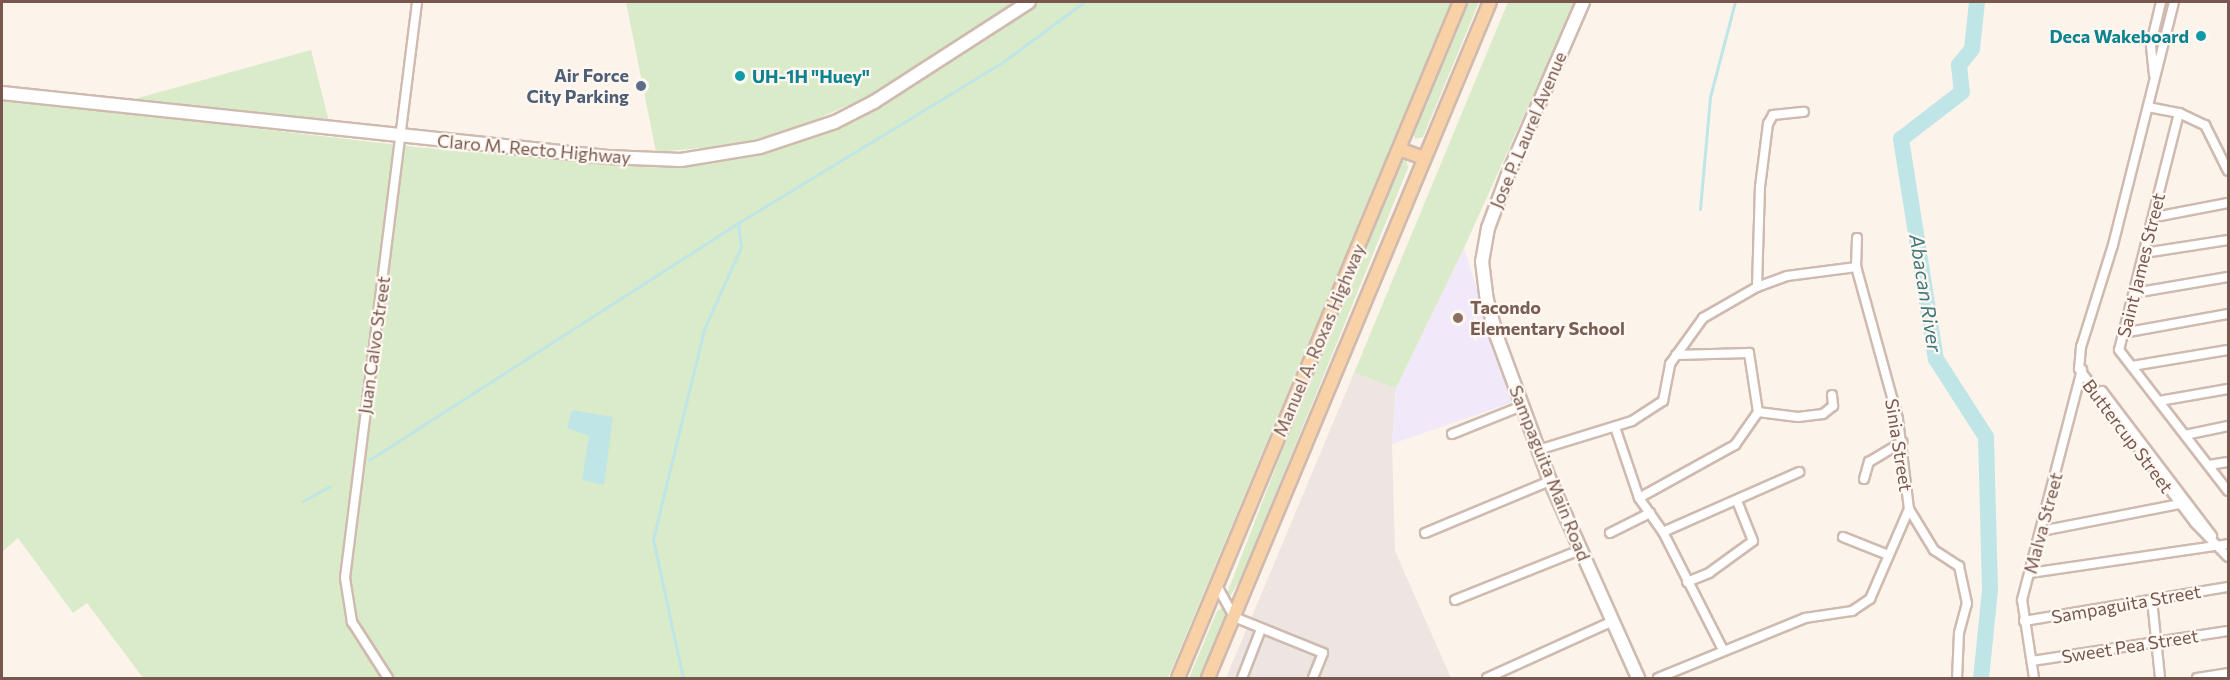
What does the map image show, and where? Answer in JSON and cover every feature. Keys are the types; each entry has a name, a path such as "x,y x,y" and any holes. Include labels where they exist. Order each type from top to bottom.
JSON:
{"main road":[{"name":"Claro M. Recto Highway","path":"2,93 657,161 760,147 855,112 1029,2"},
{"name":"Manuel A. Roxas Highway","path":"1178,678 1460,2"},
{"name":"Manuel A. Roxas Highway","path":"1208,678 1490,2"},
{"name":"Jose P. Laurel Avenue","path":"1482,261 1488,228 1507,177 1583,2"},
{"path":"1399,149 1424,158"},
{"name":"Sampaguita Main Road","path":"1482,261 1487,300 1538,450 1638,678"}],"street":[{"name":"Juan Calvo Street","path":"388,678 352,622 345,578 417,2"},
{"path":"2154,78 2151,44 2161,2"},
{"path":"2154,78 2174,2"},
{"name":"Malva Street","path":"2034,678 2022,600 2154,78"},
{"path":"2148,107 2179,112 2205,125 2229,171"},
{"path":"1757,287 1760,187 1768,124 1773,115 1804,112"},
{"name":"Saint James Street","path":"2179,112 2155,217 2119,350 2229,491"},
{"path":"2155,217 2229,203"},
{"name":"Sinia Street","path":"1658,678 1805,618 1863,607 1870,599 1886,554 1909,509 1902,442 1856,267 1857,238"},
{"path":"2144,253 2229,240"},
{"path":"1538,450 1615,427 1663,401 1676,354 1703,318 1757,287 1787,276 1856,267"},
{"path":"2134,293 2229,278"},
{"path":"2123,333 2229,314"},
{"path":"2132,366 2229,350"},
{"path":"1639,498 1736,445 1758,412 1749,353 1676,354"},
{"name":"Buttercup Street","path":"2081,368 2180,504 2223,549"},
{"name":"Buttercup Street","path":"2081,368 2223,549"},
{"path":"2159,401 2229,389"},
{"path":"1758,412 1798,417 1823,414 1833,406 1832,395"},
{"path":"1452,434 1522,406"},
{"path":"2185,435 2229,426"},
{"path":"1615,427 1639,498 1663,532 1723,650"},
{"path":"1864,479 1869,462 1902,442"},
{"path":"2209,465 2229,462"},
{"path":"1663,532 1799,472"},
{"path":"1425,532 1550,481"},
{"path":"1687,582 1709,573 1753,541 1737,501"},
{"path":"2041,531 2180,504"},
{"path":"1909,509 1934,550 1959,566 1967,603 1959,633 1957,678"},
{"path":"1610,533 1650,513"},
{"path":"1843,537 1886,554"},
{"path":"1455,600 1580,549"},
{"path":"2030,573 2223,549"},
{"path":"1217,586 1234,617 1323,653 1312,678"},
{"name":"Sampaguita Street","path":"2024,621 2229,587"},
{"path":"2152,600 2160,678"},
{"path":"1487,678 1613,621"},
{"path":"1242,678 1261,629"},
{"name":"Sweet Pea Street","path":"2032,661 2156,640 2229,631"},
{"path":"2197,678 2229,673"}],"shaded area":[{"name":"Tacondo Elementary School","path":"1464,248 1513,402 1392,444 1396,388"},
{"path":"1354,373 1396,388 1392,444 1395,551 1451,678 1226,678"}],"green space":[{"path":"626,2 1021,2 958,44 867,97 797,128 734,145 656,152"},
{"path":"1038,2 1451,2 1168,678 143,678 87,603 73,613 18,538 2,552 2,99 416,147 616,164 684,165 753,154 826,131"},
{"path":"1468,2 1479,2 1423,137 1415,139 1413,132"},
{"path":"1508,2 1575,2 1464,248 1396,388 1354,373"},
{"path":"311,50 329,122 131,100"},
{"path":"1406,158 1408,168 1242,576 1228,600 1226,596 1320,353 1401,160"},
{"path":"1222,608 1226,615 1200,678 1189,678 1217,611"}],"water":[{"path":"572,410 613,417 604,485 582,480 589,436 567,428"}],"waterway":[{"path":"683,678 653,539 704,329 741,247 738,223 1000,64 1084,2"},
{"path":"1700,209 1710,97 1735,2"},
{"name":"Abacan River","path":"1977,2 1972,49 1959,65 1962,92 1901,139 1936,359 1986,437 1990,590 1981,678"},
{"path":"369,460 738,223"},
{"path":"303,501 330,486"}],"place":[{"name":"Deca Wakeboard","path":"2201,36"},
{"name":"UH-1H \"Huey\"","path":"740,76"},
{"name":"Air Force City Parking","path":"641,86"},
{"name":"Tacondo Elementary School","path":"1458,318"}]}
